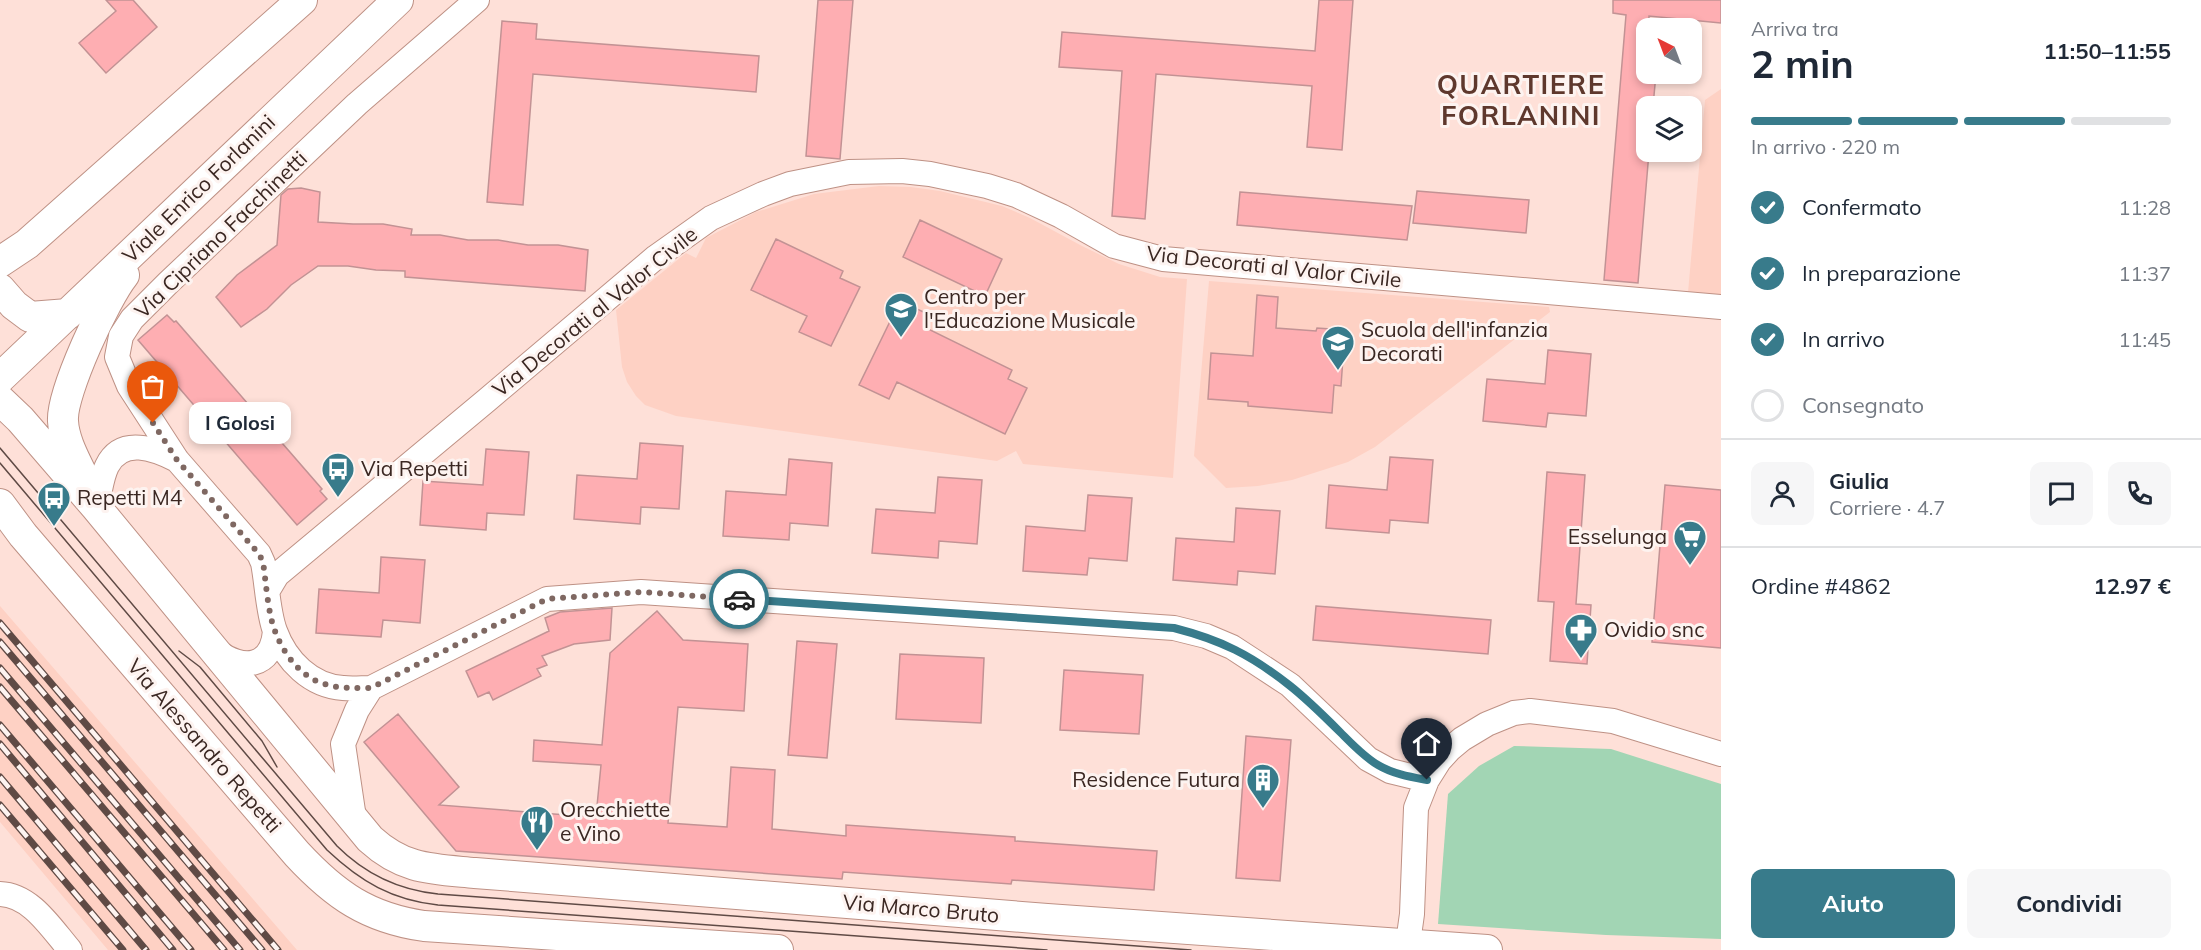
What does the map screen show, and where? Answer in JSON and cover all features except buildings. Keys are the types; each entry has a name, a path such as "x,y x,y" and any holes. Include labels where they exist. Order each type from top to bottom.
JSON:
{"main road":[{"path":"0,262 27,244 302,0"},
{"path":"336,58 380,0"},
{"name":"Viale Enrico Forlanini","path":"0,378 398,0"},
{"path":"96,507 66,435 63,412 69,389 111,293 182,206"},
{"path":"27,244 2,297 30,317 68,314"},
{"path":"0,400 20,419 96,507 354,818"},
{"name":"Via Alessandro Repetti","path":"0,504 23,535 319,877 352,902 401,923 447,929 778,950"},
{"path":"0,513 23,535"},
{"name":"Via Marco Bruto","path":"354,818 370,840 394,859 433,869 1408,948 1487,950"}],"street":[{"name":"Via Cipriano Facchinetti","path":"269,595 263,562 259,554 177,460 121,371 117,350 125,329 132,319 168,283 357,105 477,0"},
{"name":"Via Decorati al Valor Civile","path":"269,595 277,575 656,257 711,218 738,204 790,184 819,177 849,172 902,171 958,179 1016,195 1061,216 1114,246 1163,259 1721,307"},
{"path":"96,507 106,467 121,450 147,447 177,460"},
{"path":"269,595 275,631 291,660 322,684 342,688 371,688 547,599 641,592 1174,628 1206,636 1232,647 1290,686 1368,759 1390,771 1427,780"},
{"path":"212,648 229,660 241,663 256,662 271,649 275,631"},
{"path":"354,818 343,744 357,710 371,688"},
{"path":"1408,948 1416,808 1427,780 1439,761 1462,739 1487,724 1514,713 1530,711 1613,720 1721,754"},
{"path":"0,894 20,898 33,908 70,950"}],"shaded area":[{"path":"1721,89 1721,307 1687,304 1700,162 1702,162 1705,100"},
{"name":"Centro per l'Educazione Musicale","path":"879,186 940,191 1002,206 1119,264 1160,277 1187,279 1173,478 1023,464 1016,451 997,461 676,416 645,405 636,396 627,382 622,367 616,310 686,253 696,258 706,238 756,212 814,194"},
{"name":"Scuola dell'infanzia Decorati","path":"1209,281 1549,307 1550,312 1375,447 1348,462 1292,480 1258,486 1226,488 1194,456"},
{"path":"0,606 297,950 108,950 0,822"}],"green space":[{"path":"1514,746 1611,749 1721,784 1721,939 1606,935 1438,924 1448,794 1479,766"}],"tram line":[{"path":"0,448 337,846 359,865 383,879 410,889 438,894 1191,950"},
{"path":"0,463 327,850 352,871 378,888 406,899 438,905 1047,950"},
{"path":"179,651 200,667 262,741 277,767"}],"railway":[{"path":"0,623 278,950"},
{"path":"0,642 262,950"},
{"path":"0,668 240,950"},
{"path":"0,687 224,950"},
{"path":"0,725 191,950"},
{"path":"0,744 173,950"},
{"path":"0,777 146,950"},
{"path":"0,805 123,950"}],"way so far":[{"path":"153,423 177,460 259,554 263,562 275,631 297,667 322,684 342,688 371,688 547,599 641,592 739,599"}],"place":[{"name":"Centro per l'Educazione Musicale","path":"901,338"},
{"name":"Scuola dell'infanzia Decorati","path":"1338,371"},
{"name":"I Golosi","path":"153,423"},
{"name":"Via Repetti","path":"338,498"},
{"name":"Repetti M4","path":"54,527"},
{"name":"Esselunga","path":"1690,566"},
{"name":"Ovidio snc","path":"1581,659"},
{"name":"Residence Futura","path":"1263,809"},
{"name":"Orecchiette e Vino","path":"537,851"}],"district":[{"name":"QUARTIERE FORLANINI","path":"1521,100"}],"route":[{"path":"739,599 1174,628 1206,636 1232,647 1290,686 1368,759 1390,771 1427,780"}]}
